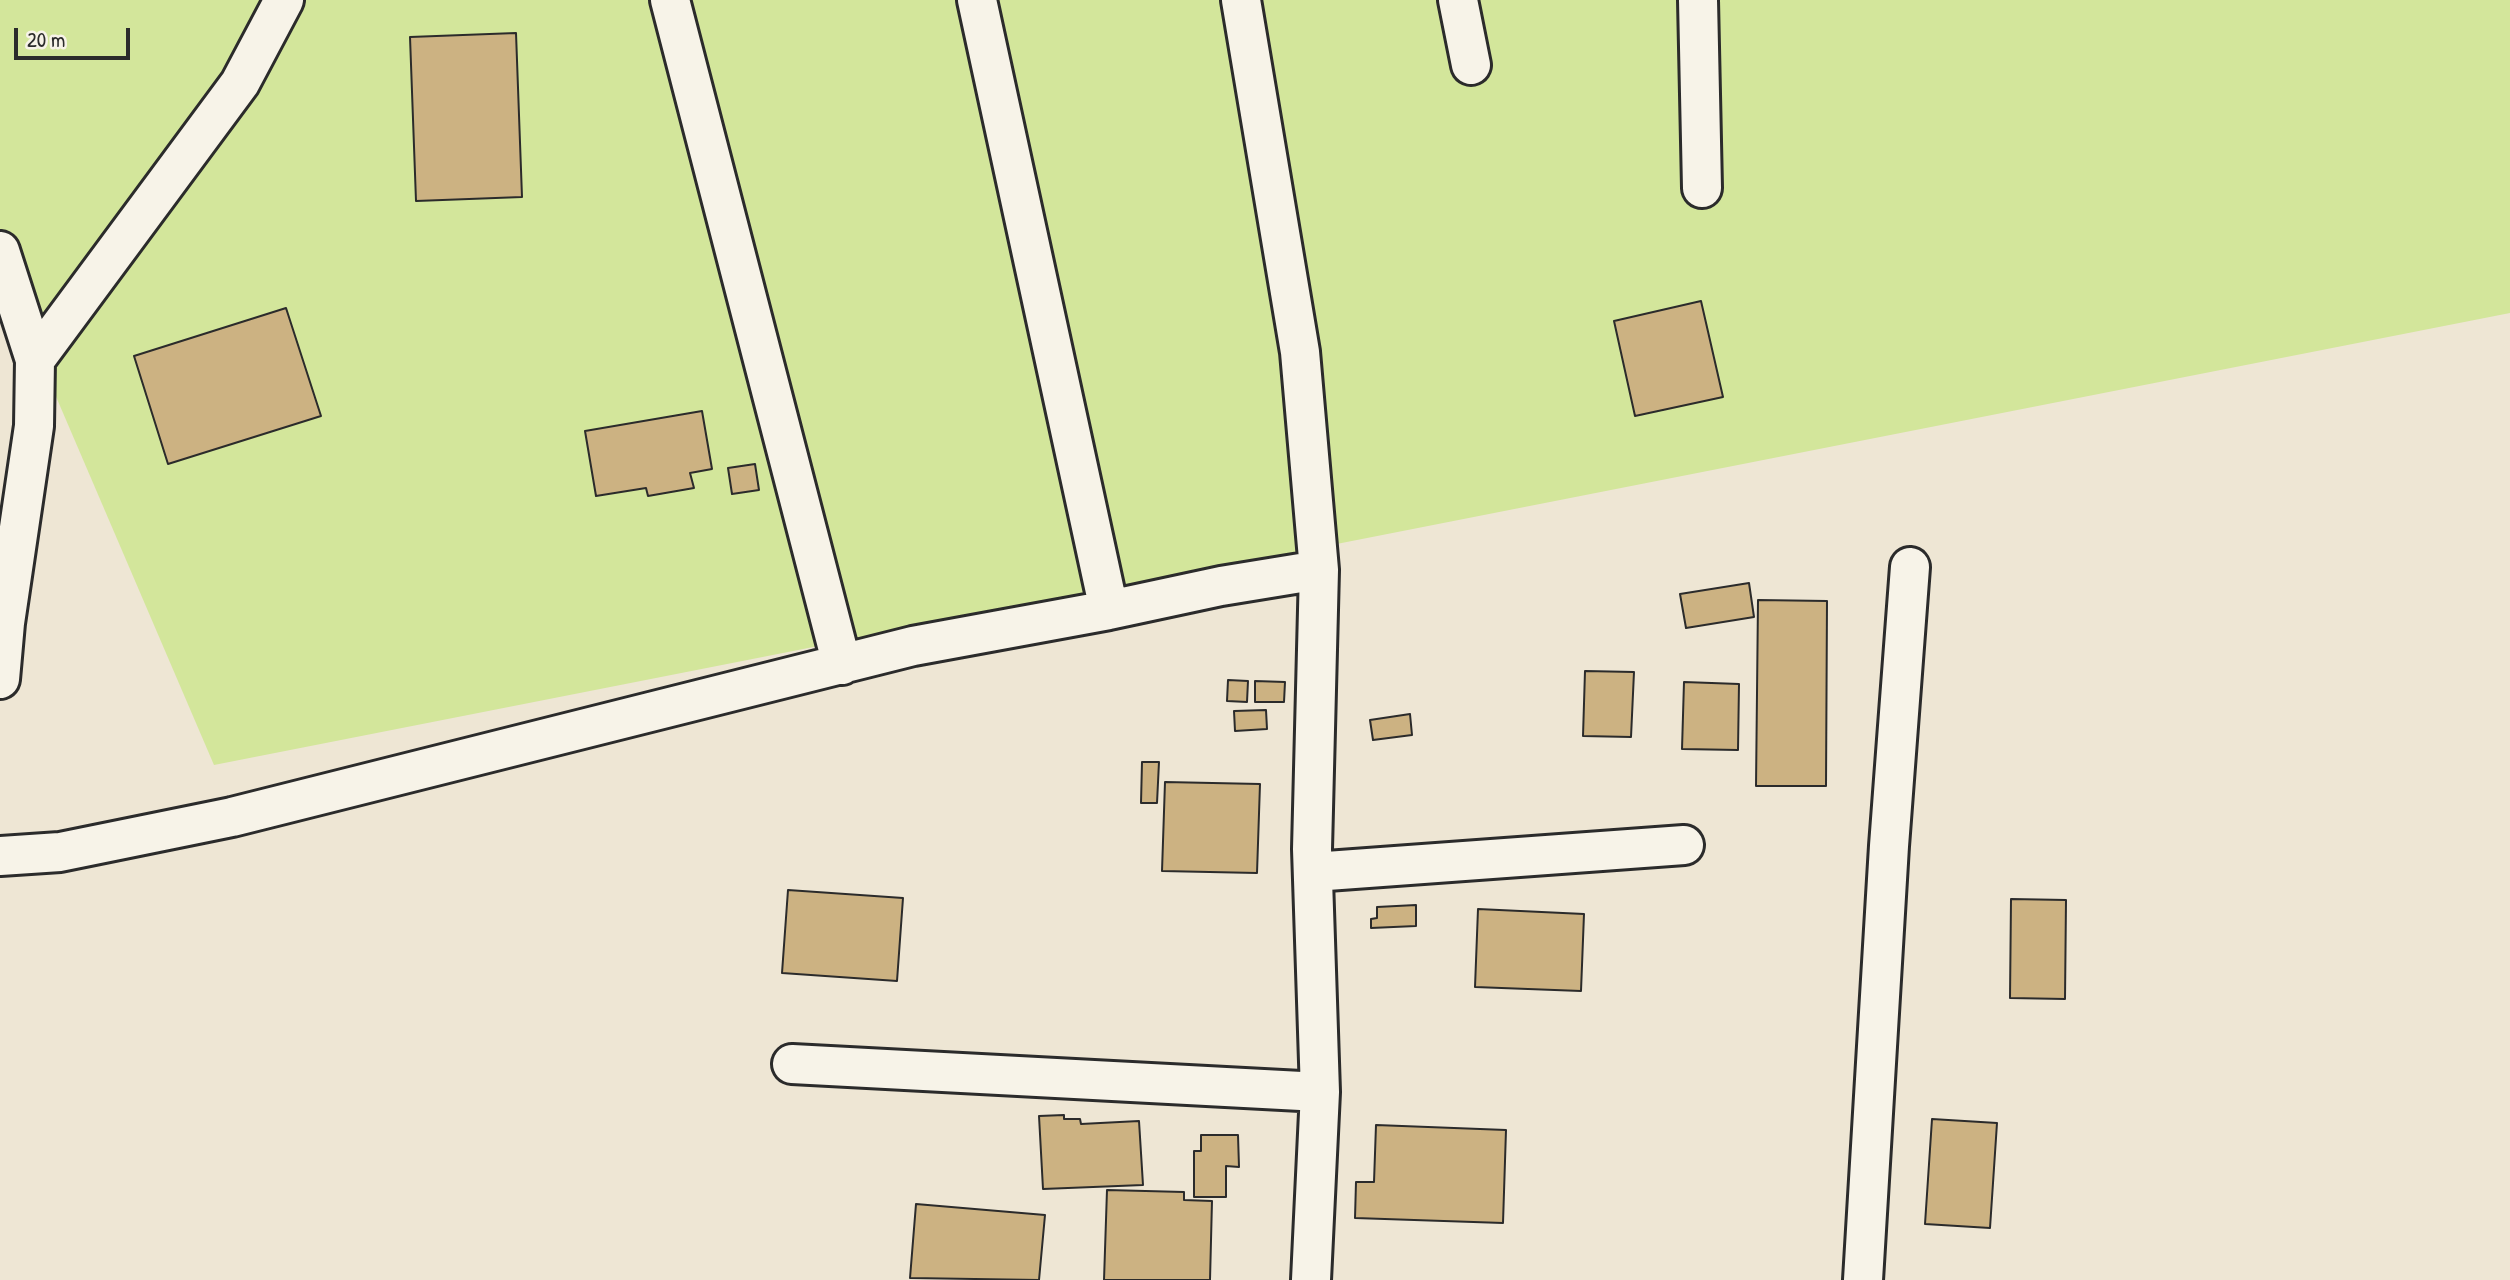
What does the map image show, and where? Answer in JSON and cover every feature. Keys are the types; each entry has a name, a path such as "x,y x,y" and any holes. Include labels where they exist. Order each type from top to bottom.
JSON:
{"street":[{"path":"35,360 240,83 284,0"},
{"path":"670,0 842,665"},
{"path":"977,0 1109,610"},
{"path":"1241,0 1300,352 1319,570 1313,872 1320,1092 1311,1280"},
{"path":"1458,0 1471,65"},
{"path":"1698,0 1702,188"},
{"path":"0,251 35,360 34,426 5,623 0,679"},
{"path":"1863,1280 1910,567"},
{"path":"0,856 60,852 232,817 913,646 1109,610 1221,586 1319,570"},
{"path":"1313,872 1684,845"},
{"path":"792,1064 1320,1092"}],"green space":[{"path":"0,0 2510,0 2510,313 214,765 0,266"}],"building":[{"path":"516,33 522,197 416,201 410,37"},
{"path":"1701,301 1723,397 1635,416 1614,321"},
{"path":"286,308 321,416 168,464 134,356"},
{"path":"702,411 712,469 690,473 694,488 648,496 646,488 596,496 585,431"},
{"path":"755,464 759,490 732,494 728,468"},
{"path":"1749,583 1754,617 1686,628 1680,594"},
{"path":"1758,600 1827,601 1826,786 1756,786"},
{"path":"1585,671 1634,672 1631,737 1583,736"},
{"path":"1228,680 1248,681 1247,702 1227,701"},
{"path":"1255,681 1285,682 1284,702 1255,702"},
{"path":"1684,682 1739,684 1738,750 1682,749"},
{"path":"1266,710 1267,729 1235,731 1234,711"},
{"path":"1410,714 1412,735 1373,740 1370,720"},
{"path":"1142,762 1159,762 1157,803 1141,803"},
{"path":"1165,782 1260,784 1257,873 1162,871"},
{"path":"788,890 903,898 897,981 782,973"},
{"path":"2011,899 2066,900 2065,999 2010,998"},
{"path":"1416,905 1416,926 1371,928 1371,919 1377,918 1377,907"},
{"path":"1478,909 1584,914 1581,991 1475,987"},
{"path":"1064,1115 1064,1119 1080,1119 1081,1124 1139,1121 1143,1185 1043,1189 1039,1116"},
{"path":"1932,1119 1997,1123 1990,1228 1925,1224"},
{"path":"1376,1125 1506,1130 1503,1223 1355,1218 1356,1182 1374,1182"},
{"path":"1201,1135 1238,1135 1239,1167 1226,1166 1226,1197 1194,1197 1194,1151 1201,1151"},
{"path":"1107,1190 1184,1192 1184,1200 1212,1201 1210,1280 1104,1280"},
{"path":"916,1204 1045,1215 1039,1280 910,1278"}]}
